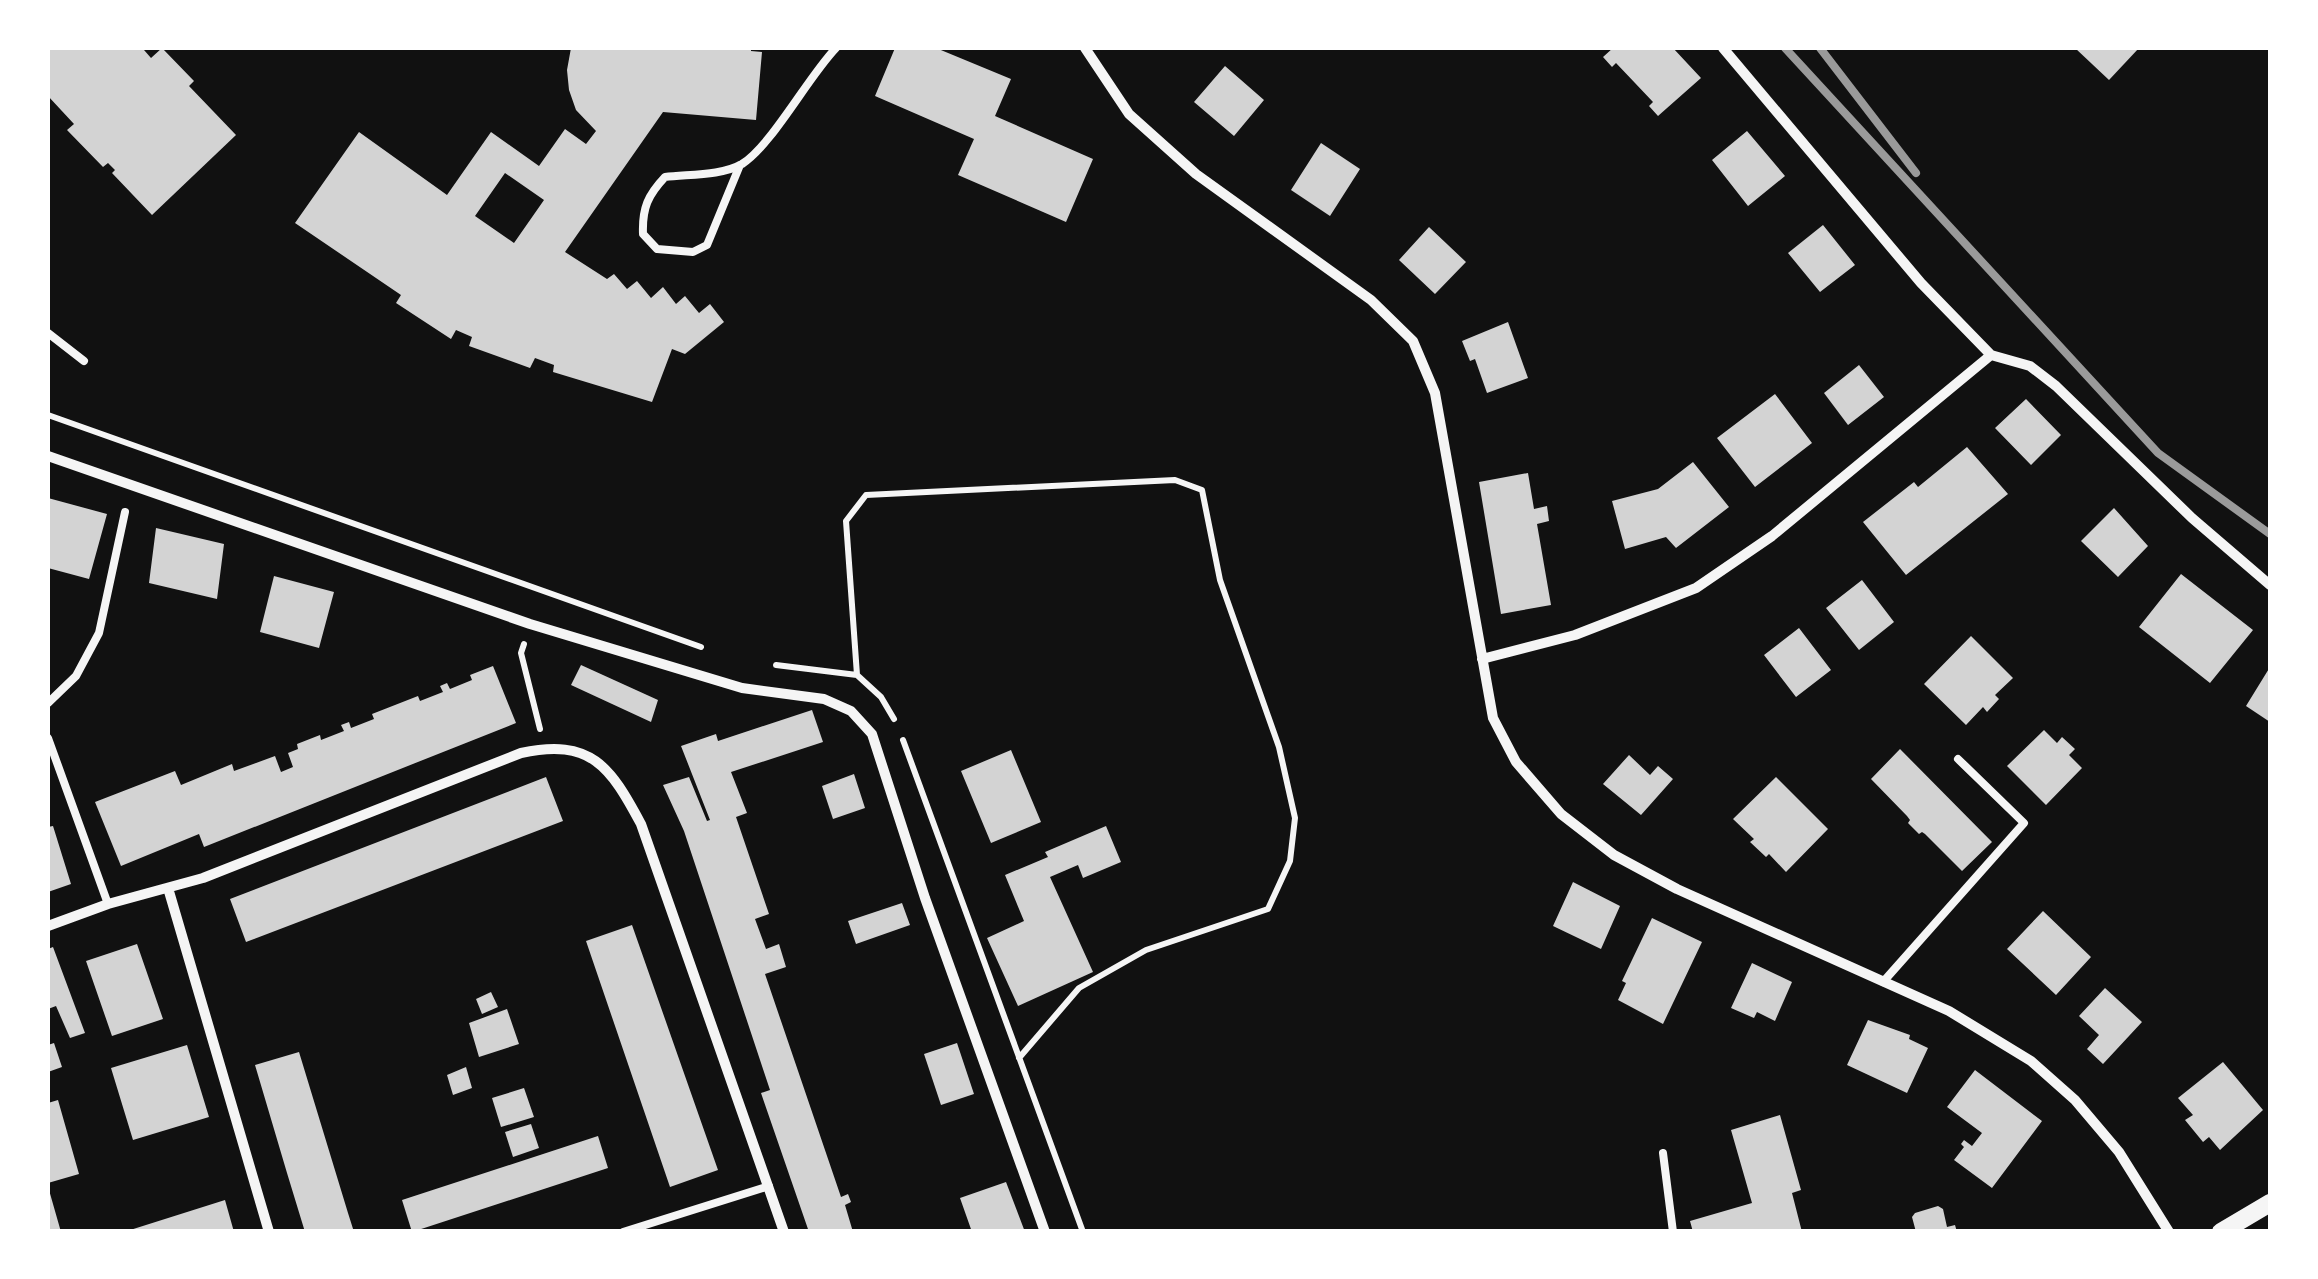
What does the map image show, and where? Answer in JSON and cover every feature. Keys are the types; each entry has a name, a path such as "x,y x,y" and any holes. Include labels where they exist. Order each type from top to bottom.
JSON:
{"street":[{"path":"1085,48 1128,114 1196,174 1371,300 1413,341 1434,394 1494,718 1516,762 1561,814 1614,855 1678,890 1949,1012 2031,1060 2075,1100 2119,1152 2168,1232"},
{"path":"1723,48 1921,283 1991,355 2030,366 2056,386 2192,518 2270,585"},
{"path":"1482,659 1575,634 1696,588 1772,536 1991,355"},
{"path":"48,456 530,624 742,688 824,699 851,712 872,734 925,898 1045,1232"},
{"path":"48,926 220,871 520,752 574,749 598,761 622,788 642,824 784,1232"},
{"path":"168,888 269,1232"},
{"path":"2221,1232 2270,1203"}],"lane":[{"path":"740,165 707,245 693,252 657,249 643,234 642,215 648,195 665,176 717,172 740,165 761,147 836,48"},
{"path":"48,334 84,361"},
{"path":"48,703 76,676 99,633 125,512"},
{"path":"48,738 108,904"},
{"path":"1883,982 2024,823 1958,759"},
{"path":"1663,1153 1674,1232"},
{"path":"623,1232 769,1186"}],"path":[{"path":"48,415 719,654"},
{"path":"857,675 846,520 866,494 1175,480 1202,490 1220,580 1280,747 1295,818 1290,861 1268,909 1146,950 1080,988 1019,1058"},
{"path":"530,624 521,653 543,748"},
{"path":"758,663 857,675 881,697 896,722 1083,1232"}],"building":[{"path":"50,48 148,48 144,50 151,58 162,48 194,81 189,86 236,135 152,215 112,173 115,170 108,163 103,167 67,130 74,124 48,96"},
{"path":"571,48 751,48 762,52 756,120 663,112 565,252 607,279 614,274 627,289 637,281 651,298 663,287 676,304 685,296 699,313 710,304 724,322 685,354 672,349 652,402 553,372 554,365 535,358 530,368 469,346 472,337 456,330 451,339 396,303 401,295 295,223 359,132 447,195 491,132 539,166 565,129 586,144 596,131 576,110 567,70","holes":["505,173 544,200 514,243 475,216"]},
{"path":"895,48 936,48 1011,79 995,116 1093,159 1066,222 958,175 974,139 875,96"},
{"path":"1613,48 1673,48 1701,78 1658,116 1649,106 1653,102 1616,63 1612,67 1603,57"},
{"path":"2075,48 2139,48 2109,80"},
{"path":"1225,66 1264,100 1234,136 1194,102"},
{"path":"1747,131 1785,176 1748,206 1712,160"},
{"path":"1321,143 1360,169 1330,216 1291,190"},
{"path":"1823,225 1855,265 1820,292 1788,253"},
{"path":"1429,227 1466,262 1435,294 1399,260"},
{"path":"1508,322 1528,378 1487,393 1475,359 1470,361 1462,341"},
{"path":"1859,365 1884,397 1848,425 1824,393"},
{"path":"1775,394 1812,443 1755,487 1717,438"},
{"path":"2026,399 2061,435 2031,465 1995,428"},
{"path":"1967,447 2008,494 1906,575 1863,522 1914,482 1918,487"},
{"path":"1693,462 1729,507 1676,548 1666,537 1625,549 1612,501 1658,489"},
{"path":"1528,473 1534,509 1547,506 1549,521 1537,524 1551,605 1501,614 1479,482"},
{"path":"48,498 107,514 89,579 48,568"},
{"path":"2114,508 2148,546 2118,577 2081,541"},
{"path":"156,528 224,544 217,599 149,583"},
{"path":"2181,574 2253,630 2210,683 2139,627"},
{"path":"274,576 334,592 319,648 260,632"},
{"path":"1862,580 1894,622 1859,650 1826,608"},
{"path":"1799,628 1831,670 1796,697 1764,655"},
{"path":"1971,636 2013,678 1995,695 1999,699 1987,712 1983,707 1966,725 1924,684"},
{"path":"581,665 658,700 651,722 571,685"},
{"path":"493,666 516,723 204,847 199,834 121,866 95,802 175,771 181,785 232,764 234,771 275,756 281,772 293,767 288,753 298,749 297,744 344,731 341,725 349,722 351,728 374,719 372,714 418,696 420,701 443,692 440,686 447,683 450,689"},
{"path":"2270,667 2270,722 2246,706"},
{"path":"812,710 823,742 731,772 747,813 736,817 769,914 755,919 766,949 779,944 786,967 765,974 841,1197 848,1194 851,1202 845,1205 853,1232 809,1232 761,1093 770,1090 684,831 663,785 689,777 707,821 710,820 681,746 716,734 718,741"},
{"path":"2044,730 2057,743 2062,737 2075,749 2069,755 2082,768 2046,805 2007,766"},
{"path":"1900,749 1992,842 1962,871 1925,834 1919,834 1908,823 1907,816 1871,779"},
{"path":"1011,750 1041,822 991,843 961,771"},
{"path":"1629,755 1650,775 1658,766 1673,779 1641,815 1603,784"},
{"path":"854,774 865,808 833,819 822,786"},
{"path":"546,777 563,821 246,942 230,899"},
{"path":"1776,777 1828,829 1786,872 1750,842 1754,839 1733,819"},
{"path":"53,826 71,884 48,892 48,827"},
{"path":"1106,826 1121,862 1083,878 1078,865 1050,877 1093,972 1018,1006 987,938 1024,921 1005,875 1048,857 1045,852"},
{"path":"1573,882 1620,906 1601,949 1553,926"},
{"path":"902,903 910,925 856,944 848,921"},
{"path":"2043,911 2091,957 2056,995 2007,949"},
{"path":"1652,918 1702,942 1663,1024 1618,1000 1626,983 1622,981"},
{"path":"632,925 718,1170 670,1187 586,941"},
{"path":"137,944 163,1019 112,1036 86,961"},
{"path":"53,947 85,1033 70,1038 56,1006 48,1009 48,949"},
{"path":"1752,963 1792,982 1775,1021 1757,1012 1754,1018 1731,1008"},
{"path":"2105,988 2142,1022 2103,1064 2087,1049 2099,1035 2079,1016"},
{"path":"491,992 498,1007 482,1014 476,999"},
{"path":"507,1009 519,1044 479,1057 469,1023"},
{"path":"1868,1020 1910,1035 1909,1039 1928,1048 1907,1093 1847,1065"},
{"path":"54,1043 62,1067 48,1072 48,1045"},
{"path":"957,1043 974,1094 941,1105 924,1054"},
{"path":"187,1045 209,1117 133,1140 111,1068"},
{"path":"299,1052 354,1232 305,1232 255,1065"},
{"path":"2223,1062 2263,1110 2220,1150 2209,1137 2203,1142 2185,1120 2193,1115 2178,1098"},
{"path":"466,1067 472,1088 453,1095 447,1075"},
{"path":"1975,1070 2042,1121 1992,1188 1954,1160 1964,1147 1964,1140 1972,1146 1982,1133 1947,1107"},
{"path":"524,1088 534,1117 501,1127 492,1098"},
{"path":"58,1100 79,1174 48,1183 48,1103"},
{"path":"1780,1115 1801,1190 1792,1193 1802,1232 1693,1232 1690,1221 1752,1203 1731,1130"},
{"path":"531,1124 539,1148 513,1157 505,1132"},
{"path":"598,1136 608,1168 412,1232 402,1200"},
{"path":"1006,1182 1025,1232 972,1232 960,1198"},
{"path":"49,1190 61,1232 48,1232"},
{"path":"225,1200 234,1232 127,1232 127,1231"},
{"path":"1938,1206 1943,1209 1947,1227 1955,1225 1957,1232 1916,1232 1912,1217 1915,1213"}],"railway":[{"path":"1785,48 2158,453 2270,534"},
{"path":"1820,48 1916,173"}]}
